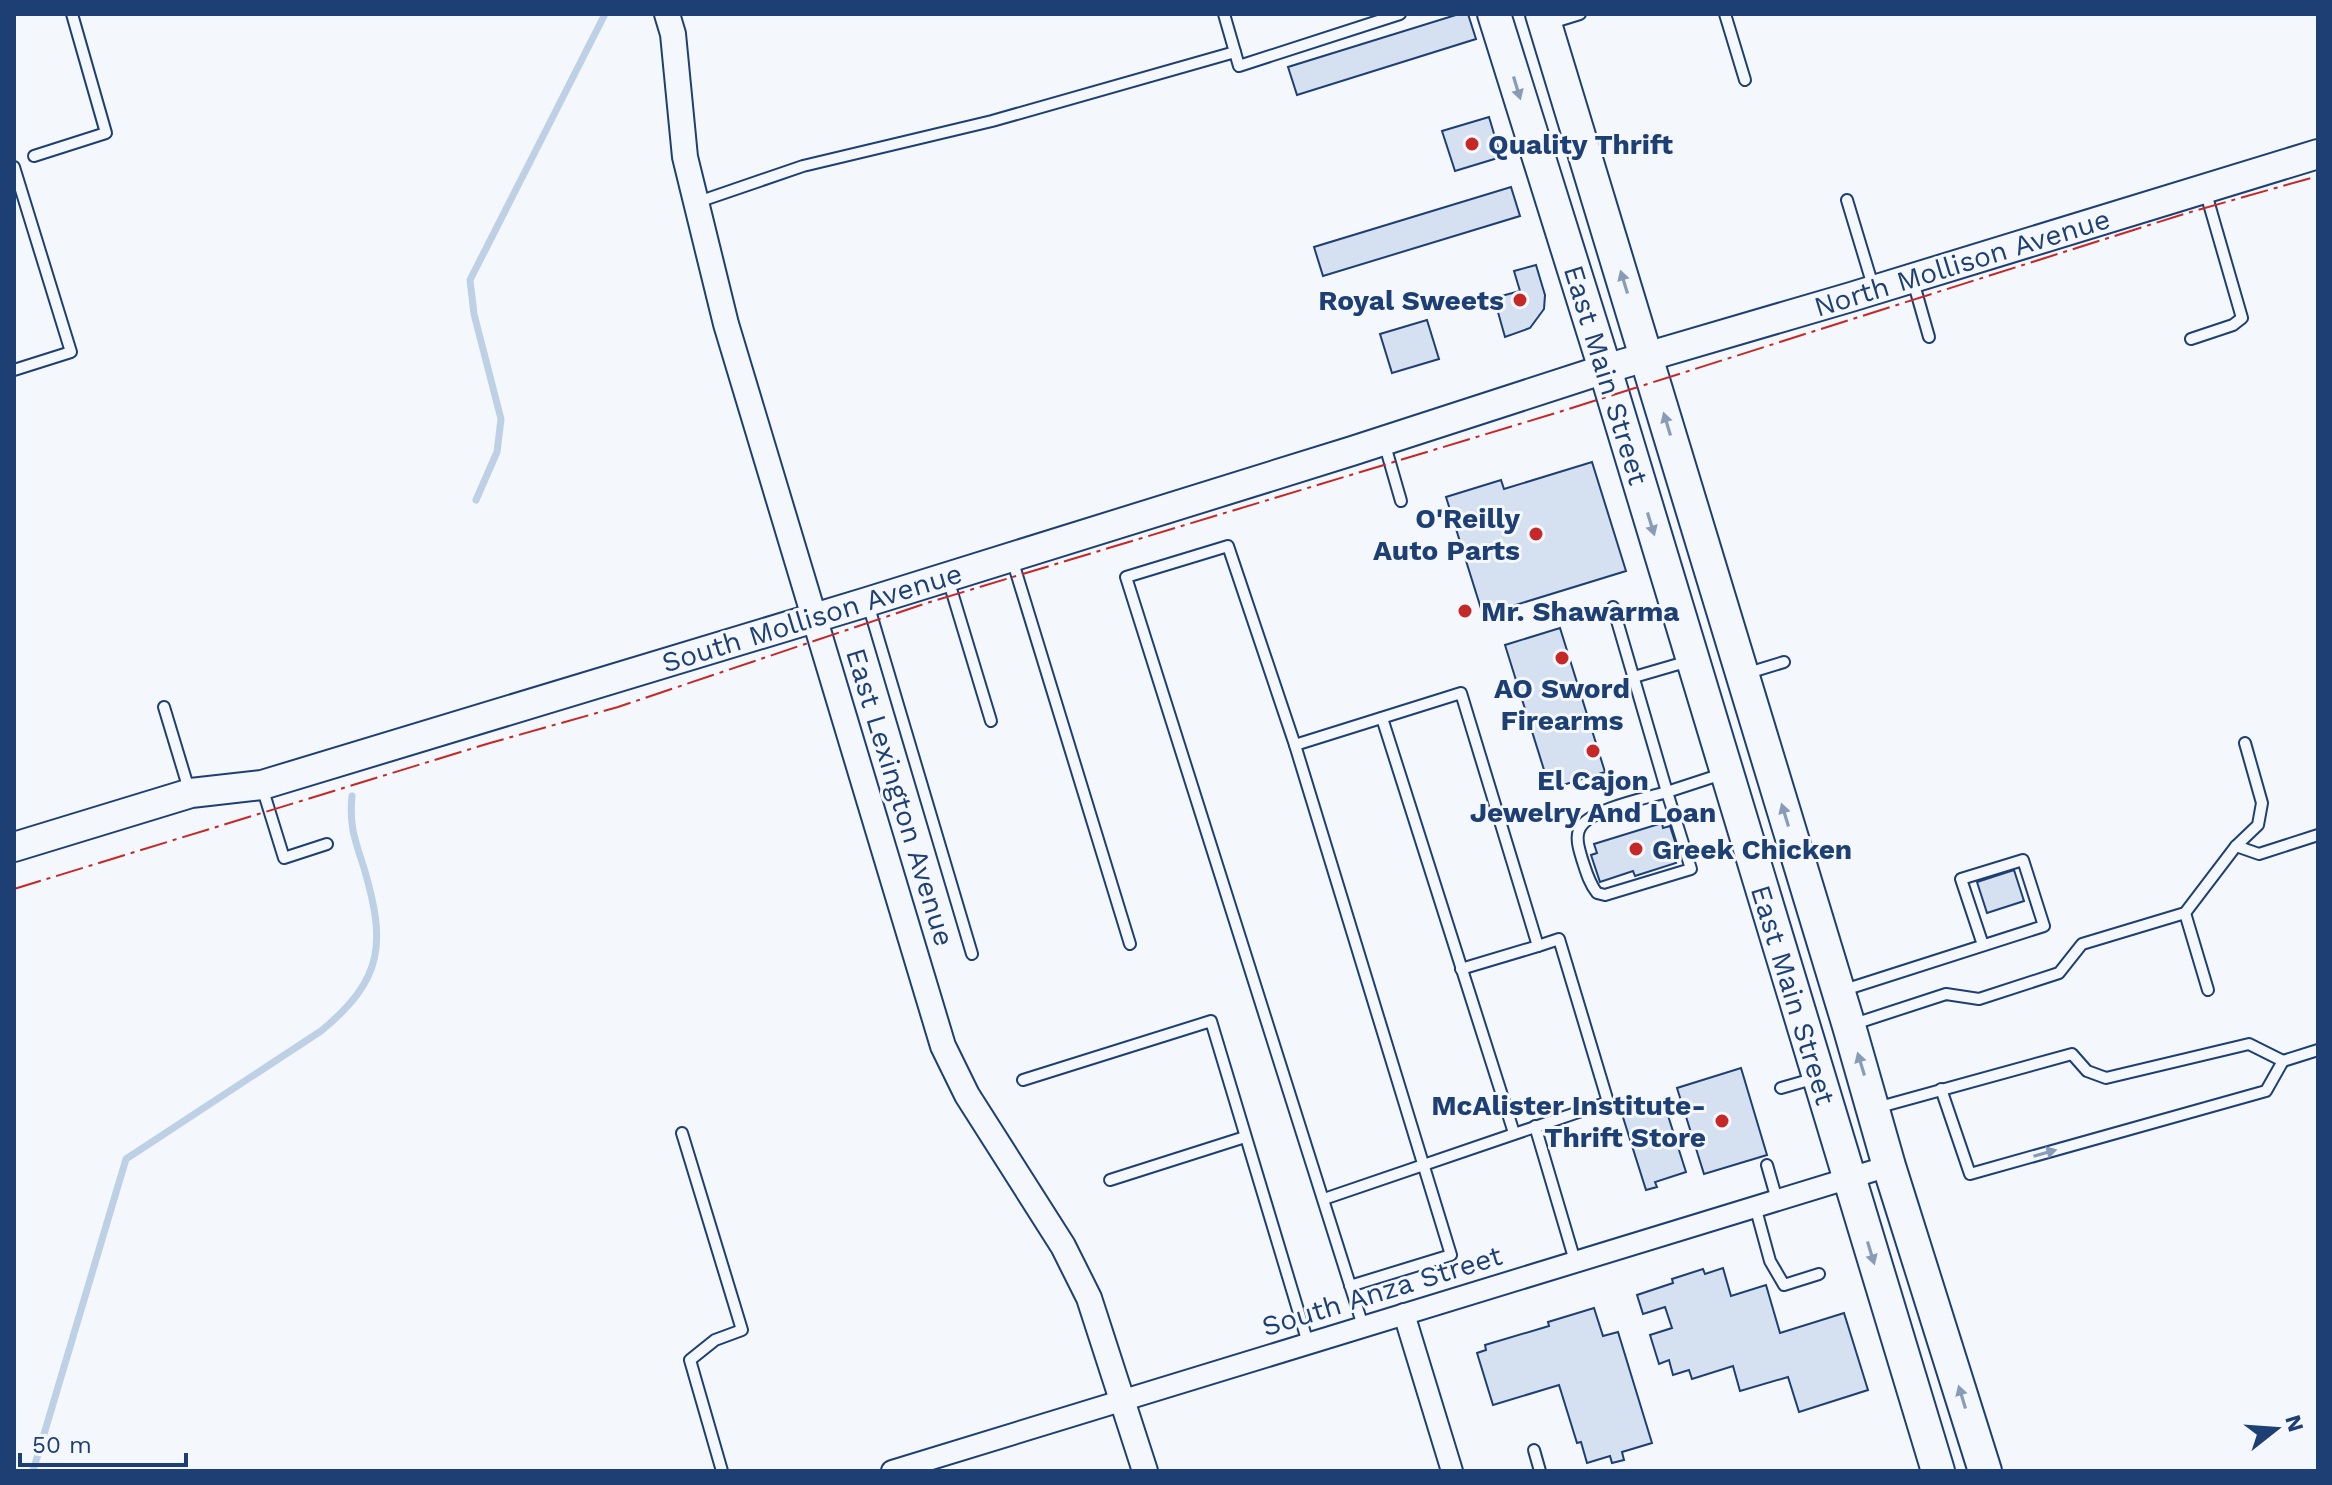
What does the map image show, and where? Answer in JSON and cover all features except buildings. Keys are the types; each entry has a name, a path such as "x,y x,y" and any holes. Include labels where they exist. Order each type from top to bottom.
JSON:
{"main road":[{"name":"East Main Street","path":"1494,14 1605,369 1938,1471"},
{"name":"East Main Street","path":"1543,19 1889,1166 1985,1471"},
{"name":"North Mollison Avenue","path":"1605,369 2318,154"},
{"name":"South Mollison Avenue","path":"14,847 191,793 262,785 816,618 1605,369"}],"street":[{"name":"East Lexington Avenue","path":"667,14 673,34 685,157 726,324 943,1046 967,1095 1070,1259 1089,1298 1145,1471"},
{"name":"South Anza Street","path":"892,1471 1889,1166"},
{"path":"1404,1314 1452,1471"}],"lane":[{"path":"34,156 106,133 72,14"},
{"path":"1224,14 1239,66 1400,14"},
{"path":"1543,19 1580,14"},
{"path":"1725,14 1745,80"},
{"path":"696,203 803,166 992,121 1235,52"},
{"path":"14,167 71,352 14,370"},
{"path":"2191,339 2233,325 2242,318 2205,188"},
{"path":"1847,200 1874,290"},
{"path":"1912,278 1929,337"},
{"path":"1384,441 1401,501"},
{"path":"1350,1286 1451,1255 1295,745 1228,546 1126,577 1324,1199 1350,1286 1363,1326"},
{"path":"1012,557 1130,944"},
{"path":"947,577 991,721"},
{"path":"867,602 972,954"},
{"path":"1613,607 1667,792 1691,869 1605,895 1597,893 1586,873 1579,850 1581,825 1600,813 1667,792 1726,773"},
{"path":"1634,677 1692,660"},
{"path":"1743,674 1784,662"},
{"path":"1295,745 1461,693 1538,946"},
{"path":"164,707 191,793"},
{"path":"1382,718 1514,1133"},
{"path":"1849,1026 1946,994 1979,999 2059,973 2082,944 2185,913 2236,846 2258,825 2262,803 2245,743"},
{"path":"262,785 284,858 327,844"},
{"path":"2236,846 2259,854 2318,835"},
{"path":"1839,992 2044,926 2023,860 1961,879 1983,945"},
{"path":"2185,913 2208,990"},
{"path":"1324,1199 1608,1102 1559,939 1461,969"},
{"path":"1023,1080 1211,1021 1308,1343"},
{"path":"1874,1108 2072,1054 2087,1071 2106,1078 2249,1044 2283,1061"},
{"path":"1941,1089 1970,1174 2266,1091 2283,1061 2318,1050"},
{"path":"1781,1088 1817,1077"},
{"path":"1535,1126 1575,1261"},
{"path":"682,1133 742,1330 715,1340 690,1360 722,1471"},
{"path":"1110,1180 1245,1137"},
{"path":"1767,1165 1777,1200"},
{"path":"1755,1206 1770,1261 1784,1285 1819,1274"},
{"path":"1534,1450 1540,1471"}],"waterway":[{"path":"476,500 497,452 501,419 474,314 470,280 605,14"},
{"path":"33,1471 126,1159 321,1031 342,1012 368,976 377,939 371,894 351,816 352,796"}],"power":[{"path":"14,889 490,743 618,707 930,602 1556,413 2187,213 2318,176"}],"place":[{"name":"Quality Thrift","path":"1472,144"},
{"name":"Royal Sweets","path":"1520,300"},
{"name":"O'Reilly Auto Parts","path":"1536,534"},
{"name":"Mr. Shawarma","path":"1465,611"},
{"name":"AO Sword Firearms","path":"1562,658"},
{"name":"El Cajon Jewelry And Loan","path":"1593,751"},
{"name":"Greek Chicken","path":"1636,849"},
{"name":"McAlister Institute- Thrift Store","path":"1722,1121"}]}
